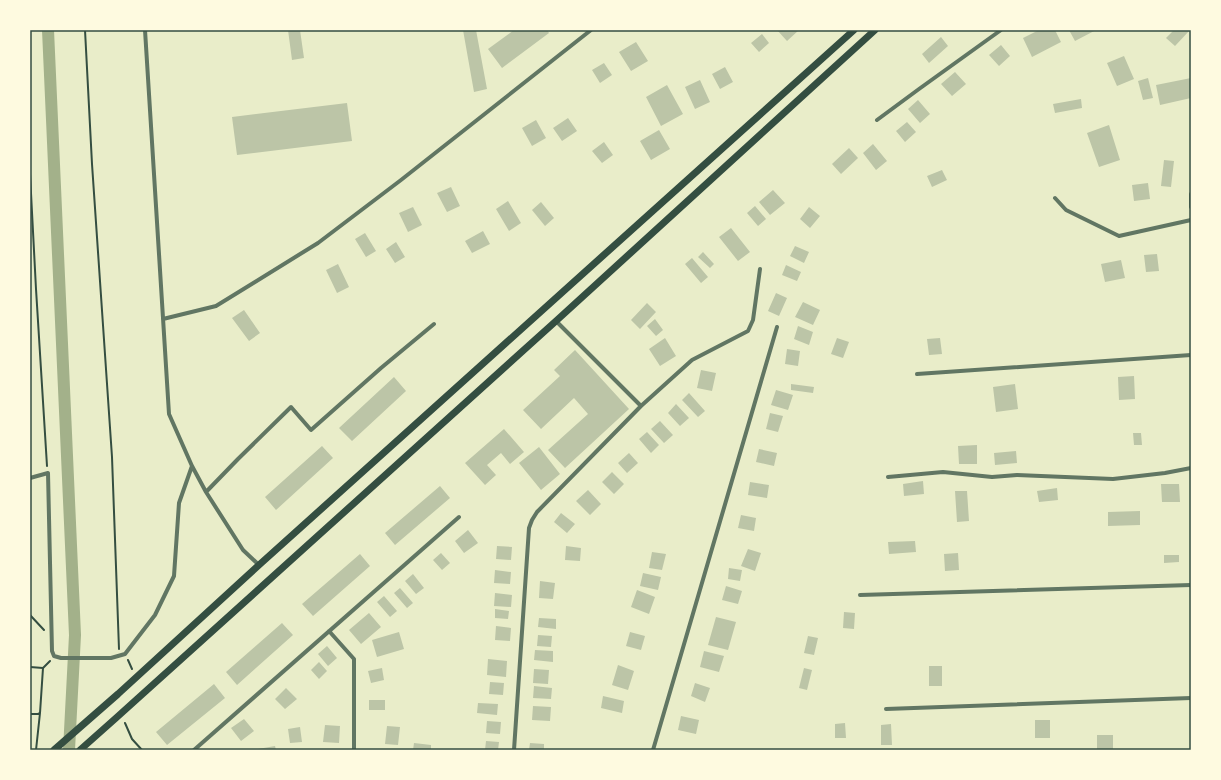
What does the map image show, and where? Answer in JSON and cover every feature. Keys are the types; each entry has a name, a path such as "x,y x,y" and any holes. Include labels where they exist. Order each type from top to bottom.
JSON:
{"main road":[{"path":"54,750 136,678 854,30"},
{"path":"80,750 556,321 875,30"}],"street":[{"path":"145,30 169,414 192,466 206,492 243,550 259,566"},
{"path":"163,319 216,306 318,244 591,30"},
{"path":"877,120 1001,30"},
{"path":"1191,194 1191,207"},
{"path":"1055,198 1066,210 1119,236 1191,220"},
{"path":"514,750 529,528 532,520 537,512 641,406 692,360 748,331 753,320 760,269"},
{"path":"556,321 641,406"},
{"path":"206,492 291,407 311,430 381,368 434,324"},
{"path":"653,750 777,327"},
{"path":"917,374 1191,355"},
{"path":"30,478 48,473 53,640 52,651 54,656 61,658 111,658 125,654 155,615 174,576 180,503 192,466"},
{"path":"888,477 943,472 992,477 1017,475 1113,479 1165,473 1191,468"},
{"path":"194,750 460,517"},
{"path":"860,595 1191,585"},
{"path":"329,632 354,659 354,750"},
{"path":"886,709 1191,698"}],"path":[{"path":"85,30 92,164 112,457 119,656"},
{"path":"30,174 48,473"},
{"path":"30,615 53,640"},
{"path":"125,654 136,678"},
{"path":"36,750 43,668 54,656"},
{"path":"30,667 43,668"},
{"path":"30,714 40,713"},
{"path":"118,716 132,739 142,750"}],"building":[{"path":"288,30 300,30 304,58 292,60"},
{"path":"463,30 476,30 487,89 474,92"},
{"path":"514,30 547,30 549,33 502,68 488,49"},
{"path":"777,30 799,30 787,41"},
{"path":"1039,30 1055,30 1061,42 1032,57 1023,38"},
{"path":"1069,30 1096,30 1075,41"},
{"path":"1174,30 1190,30 1175,46 1166,38"},
{"path":"762,34 769,43 759,52 751,43"},
{"path":"941,37 948,46 929,63 922,54"},
{"path":"636,42 648,61 631,71 619,52"},
{"path":"1001,45 1010,56 999,66 989,55"},
{"path":"1124,56 1134,79 1117,86 1107,63"},
{"path":"604,63 612,75 600,83 592,70"},
{"path":"725,67 733,82 720,89 712,74"},
{"path":"955,72 966,84 952,96 941,84"},
{"path":"1148,78 1153,98 1143,100 1138,81"},
{"path":"1191,78 1191,98 1160,105 1156,85"},
{"path":"700,80 710,102 695,109 685,87"},
{"path":"667,85 683,114 661,126 646,97"},
{"path":"1081,99 1082,108 1055,113 1053,104"},
{"path":"918,100 930,114 920,123 908,109"},
{"path":"347,103 352,141 237,155 232,117"},
{"path":"568,118 577,131 562,141 553,128"},
{"path":"536,120 546,138 532,146 522,128"},
{"path":"907,122 916,132 905,142 896,131"},
{"path":"1109,125 1120,160 1099,167 1087,133"},
{"path":"659,130 670,149 651,160 640,141"},
{"path":"604,142 613,155 602,163 592,151"},
{"path":"873,144 887,161 876,170 863,153"},
{"path":"849,148 858,158 841,174 832,164"},
{"path":"1164,160 1174,161 1171,187 1161,186"},
{"path":"942,170 947,180 932,187 927,176"},
{"path":"1148,183 1150,199 1134,201 1132,185"},
{"path":"451,187 460,206 447,212 437,193"},
{"path":"773,190 785,203 770,215 759,202"},
{"path":"508,201 521,223 509,231 496,209"},
{"path":"541,202 554,218 545,226 532,210"},
{"path":"755,206 766,219 758,226 747,213"},
{"path":"413,207 422,225 408,232 399,213"},
{"path":"809,207 820,216 810,228 800,219"},
{"path":"731,228 750,252 738,261 719,237"},
{"path":"483,231 490,244 472,253 465,241"},
{"path":"365,233 376,251 366,257 355,239"},
{"path":"396,242 405,257 395,263 386,249"},
{"path":"795,246 809,252 804,263 790,256"},
{"path":"703,252 714,264 710,268 698,257"},
{"path":"1157,254 1159,271 1146,272 1144,255"},
{"path":"692,258 708,277 701,283 685,264"},
{"path":"1121,260 1125,278 1105,282 1101,264"},
{"path":"338,264 349,287 337,293 326,270"},
{"path":"786,265 801,272 797,281 782,275"},
{"path":"776,293 787,298 779,316 768,311"},
{"path":"803,302 820,310 813,325 795,317"},
{"path":"647,303 656,312 640,329 631,320"},
{"path":"244,310 260,333 249,341 232,318"},
{"path":"655,319 663,330 656,336 647,326"},
{"path":"798,326 813,332 809,345 794,339"},
{"path":"665,338 676,356 660,366 649,349"},
{"path":"837,338 849,342 843,358 831,354"},
{"path":"940,338 942,354 929,355 927,339"},
{"path":"787,349 800,351 798,366 785,364"},
{"path":"575,350 629,409 565,468 548,450 588,414 574,398 541,429 523,410 560,376 554,370"},
{"path":"701,370 716,373 712,391 697,388"},
{"path":"1134,376 1135,399 1119,400 1118,377"},
{"path":"394,377 406,391 352,441 339,428"},
{"path":"791,384 814,387 813,393 791,390"},
{"path":"1015,384 1018,409 996,412 993,387"},
{"path":"776,390 793,395 788,410 771,405"},
{"path":"689,393 705,411 698,417 682,400"},
{"path":"676,404 689,418 680,426 668,413"},
{"path":"770,413 783,416 778,432 766,429"},
{"path":"660,421 673,435 664,443 651,429"},
{"path":"504,429 524,452 510,464 501,453 487,465 496,475 485,485 465,463"},
{"path":"647,432 659,445 651,453 639,439"},
{"path":"1133,433 1141,433 1142,445 1134,445"},
{"path":"977,445 977,464 959,464 958,446"},
{"path":"322,446 333,458 276,510 265,497"},
{"path":"539,447 560,474 541,490 519,463"},
{"path":"759,449 777,453 774,466 756,462"},
{"path":"1016,451 1017,463 995,465 994,453"},
{"path":"629,453 638,463 627,473 618,463"},
{"path":"612,472 624,484 614,494 602,482"},
{"path":"923,481 924,494 904,496 903,484"},
{"path":"750,482 769,485 767,498 748,495"},
{"path":"1161,484 1179,484 1180,502 1162,502"},
{"path":"440,486 450,498 395,545 385,533"},
{"path":"1057,488 1058,500 1039,502 1037,491"},
{"path":"588,490 601,504 590,515 576,501"},
{"path":"955,491 967,491 969,521 957,522"},
{"path":"1140,511 1140,525 1108,526 1108,512"},
{"path":"561,513 575,524 567,533 554,522"},
{"path":"741,515 756,518 754,531 738,528"},
{"path":"468,530 478,543 464,553 455,541"},
{"path":"915,541 916,552 889,554 888,542"},
{"path":"497,546 512,547 511,560 496,559"},
{"path":"566,546 581,548 580,561 565,560"},
{"path":"748,549 761,553 755,571 741,566"},
{"path":"652,552 666,554 662,570 649,568"},
{"path":"441,553 450,563 442,570 433,560"},
{"path":"958,553 959,570 945,571 944,554"},
{"path":"360,554 370,566 313,616 302,604"},
{"path":"1164,555 1179,555 1179,562 1164,563"},
{"path":"729,568 742,570 740,581 728,579"},
{"path":"495,570 511,572 510,584 494,583"},
{"path":"643,573 661,577 658,590 640,586"},
{"path":"413,574 424,588 416,594 405,581"},
{"path":"540,581 555,583 553,599 539,598"},
{"path":"726,586 742,591 738,604 722,600"},
{"path":"400,588 413,603 407,608 394,593"},
{"path":"637,590 655,597 649,614 631,607"},
{"path":"495,593 512,595 511,607 494,606"},
{"path":"384,596 397,611 390,617 377,602"},
{"path":"495,609 509,611 508,619 495,618"},
{"path":"844,612 855,613 854,629 843,628"},
{"path":"369,613 381,627 361,644 349,630"},
{"path":"716,617 736,622 728,650 708,645"},
{"path":"539,618 556,619 556,629 538,627"},
{"path":"282,623 293,635 237,685 226,672"},
{"path":"496,626 511,628 510,641 495,640"},
{"path":"399,632 404,649 377,657 372,640"},
{"path":"630,632 645,636 641,650 626,646"},
{"path":"538,635 552,636 551,647 537,646"},
{"path":"808,636 818,638 814,655 804,653"},
{"path":"327,646 337,658 328,666 318,654"},
{"path":"535,650 553,651 553,662 534,660"},
{"path":"704,651 724,656 719,672 700,667"},
{"path":"488,659 507,661 506,677 487,675"},
{"path":"319,662 327,671 319,679 311,670"},
{"path":"618,665 634,671 628,690 612,685"},
{"path":"929,666 942,666 942,686 929,686"},
{"path":"382,668 384,680 371,683 368,671"},
{"path":"804,668 812,670 807,690 799,688"},
{"path":"534,669 549,670 548,684 533,683"},
{"path":"490,682 504,683 503,695 489,694"},
{"path":"695,683 710,688 705,702 691,696"},
{"path":"214,684 225,698 167,745 156,732"},
{"path":"534,686 552,688 551,699 533,698"},
{"path":"286,688 297,699 285,709 275,699"},
{"path":"603,696 624,701 622,713 601,708"},
{"path":"369,700 385,700 385,710 369,710"},
{"path":"478,703 498,704 497,715 477,713"},
{"path":"533,706 551,707 550,721 532,720"},
{"path":"681,716 699,720 696,734 678,730"},
{"path":"244,719 254,731 241,741 231,728"},
{"path":"1035,720 1050,720 1050,738 1035,738"},
{"path":"487,721 501,722 500,734 486,733"},
{"path":"845,723 846,738 835,738 835,724"},
{"path":"891,724 892,745 881,745 881,725"},
{"path":"325,725 340,726 339,743 323,742"},
{"path":"387,726 400,727 398,745 385,744"},
{"path":"300,727 302,742 290,743 288,729"},
{"path":"1097,735 1113,735 1113,750 1097,750"},
{"path":"486,741 499,742 498,750 485,750"},
{"path":"414,743 431,745 431,750 413,750"},
{"path":"530,743 544,744 544,750 529,750"},
{"path":"275,746 276,750 258,750 258,749"}],"waterway":[{"path":"48,30 75,635 69,750"}]}
